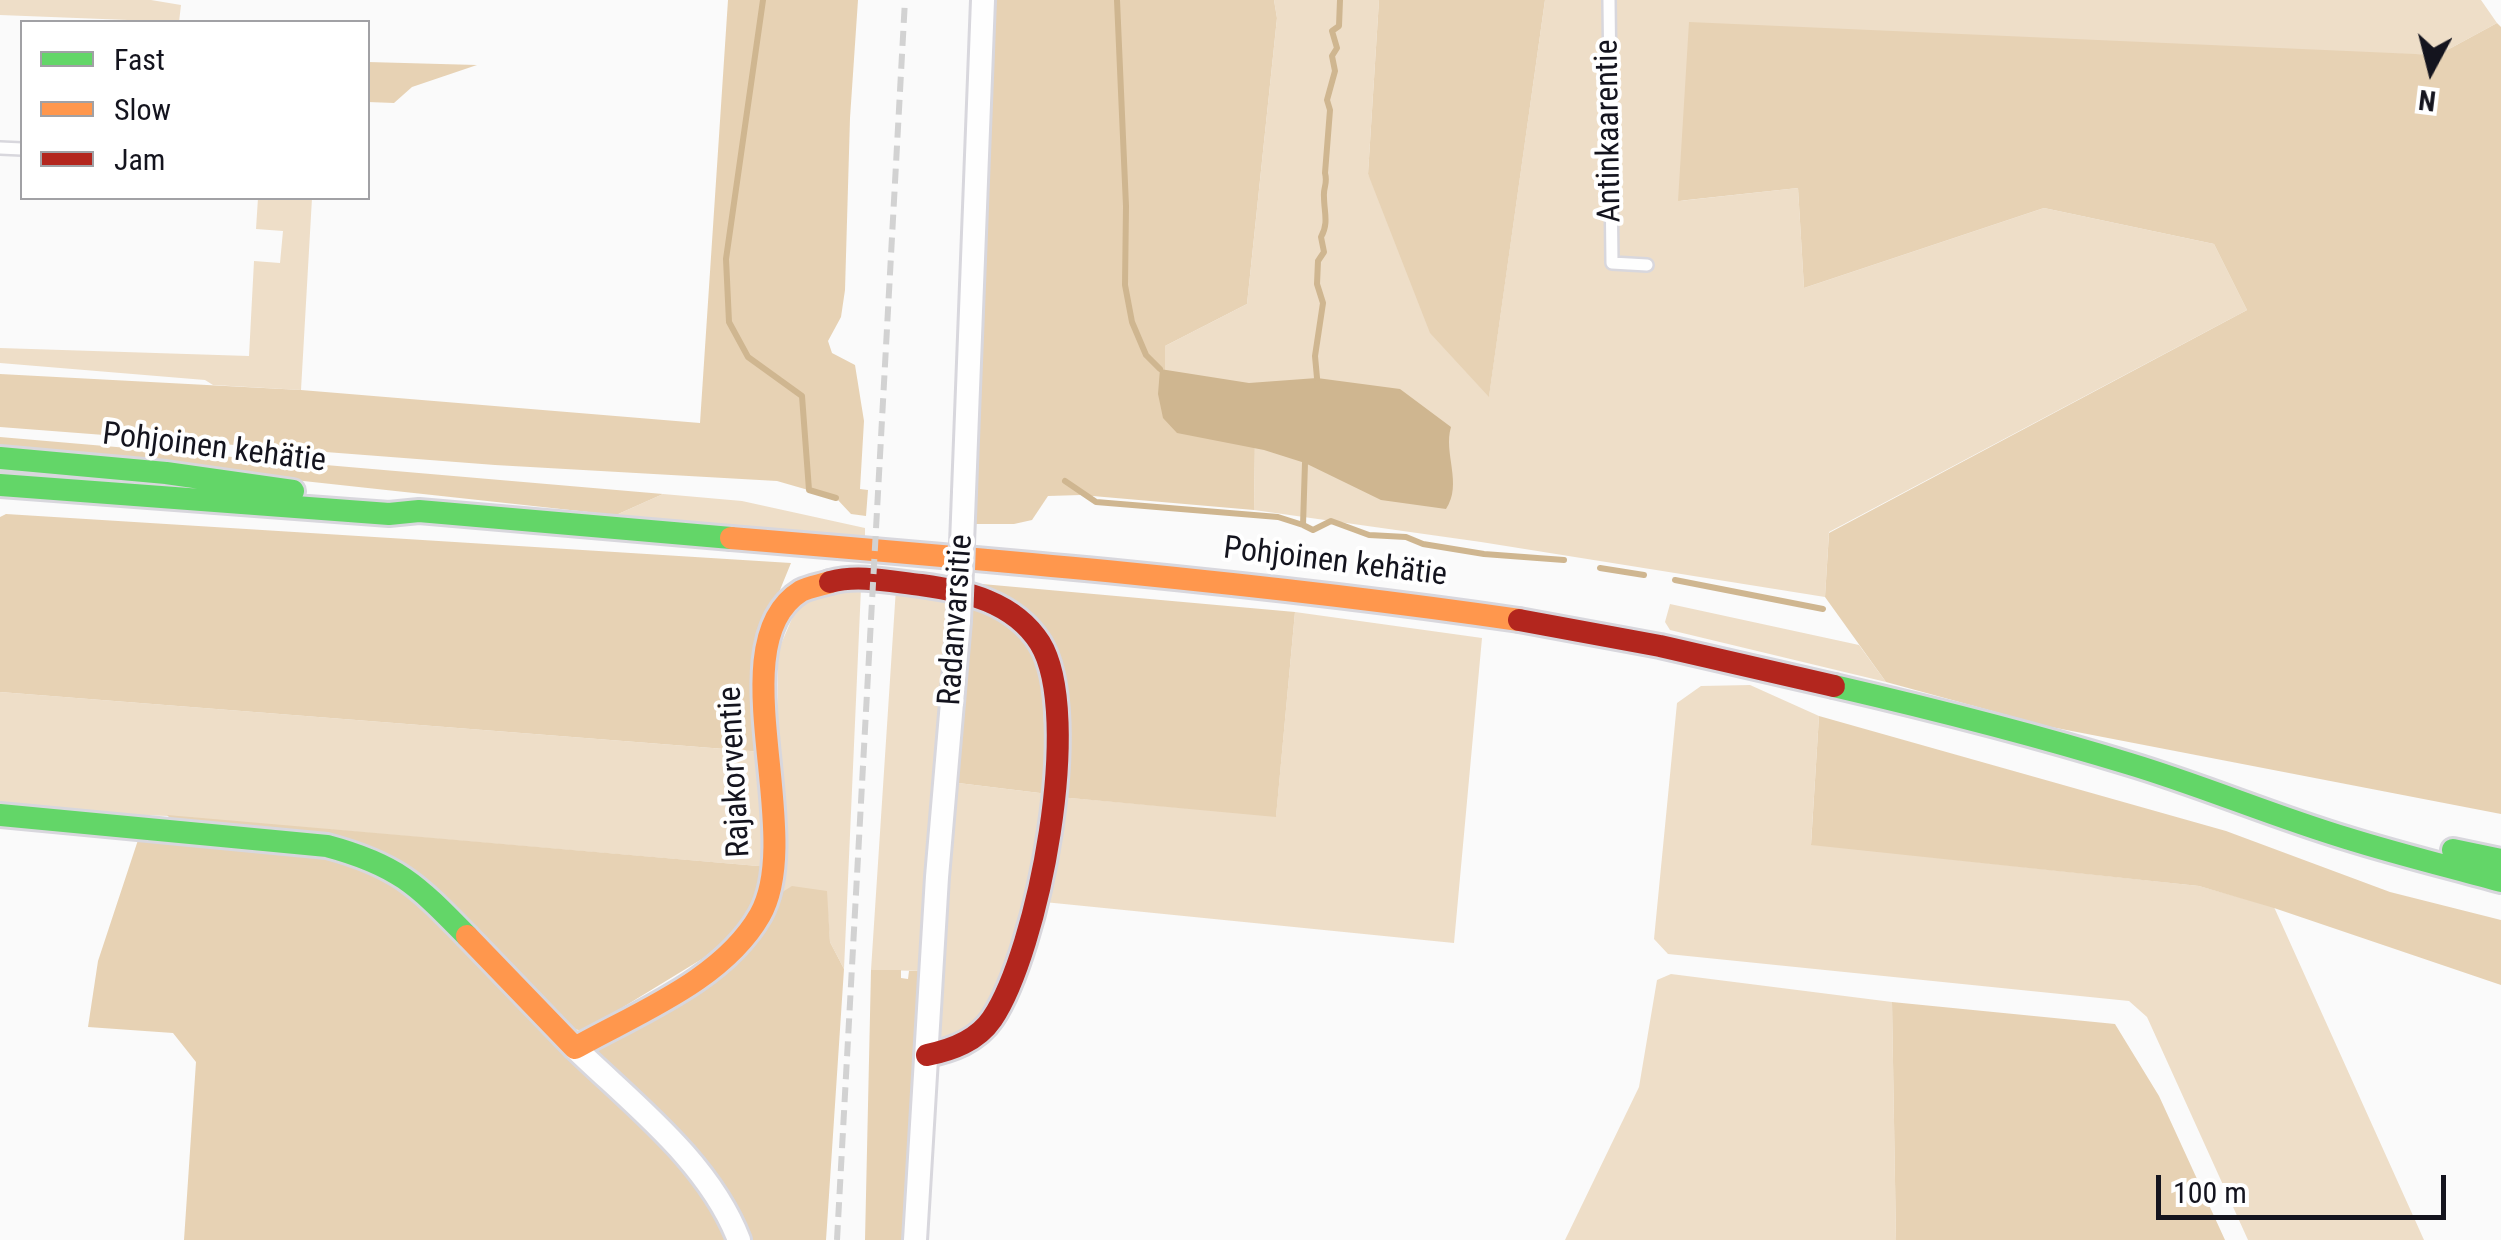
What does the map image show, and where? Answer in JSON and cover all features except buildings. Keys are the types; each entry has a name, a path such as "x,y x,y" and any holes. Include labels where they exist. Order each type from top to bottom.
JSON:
{"main road":[{"name":"Pohjoinen kehätie","path":"0,458 235,481 390,502 420,511"},
{"name":"Pohjoinen kehätie","path":"0,485 388,514 420,511 1236,584 1520,620 1660,646 1842,687 2073,748 2223,793 2348,839 2501,882"},
{"name":"Rajakorventie","path":"575,1048 685,985 740,943 759,917 770,892 776,836 763,690 772,631 781,609 802,591 824,582 862,580 956,590 981,595 1004,606 1024,622 1042,646 1054,686 1058,716 1053,796 1025,945 1002,1000 976,1036 954,1050 927,1055"},
{"name":"Pohjoinen kehätie","path":"2223,793 2261,798 2398,839 2501,860"},
{"path":"0,815 327,846 372,858 406,878 435,903 575,1048"}],"street":[{"name":"Radanvarsitie","path":"915,1240 937,877 958,622 983,0"},
{"path":"575,1048 693,1166 726,1208 739,1240"}],"lane":[{"name":"Antinkaarentie","path":"1609,0 1612,263 1647,265"}],"shaded area":[{"path":"0,0 151,0 181,5 179,20 0,15"},
{"path":"728,0 858,0 845,290 841,317 828,341 832,353 855,365 864,421 860,489 868,490 866,516 851,514 836,498 777,481 495,465 0,427 0,374 301,390 700,423"},
{"path":"995,0 1274,0 1277,18 1247,304 1165,346 1165,384 1255,438 1254,510 1081,495 1048,496 1032,520 974,524 976,493 968,492"},
{"path":"1274,0 1379,0 1368,174 1489,396 1545,0 2481,0 2497,23 2438,55 2332,52 1679,201 1798,188 1804,288 2044,208 2214,244 2247,310 1829,532 1825,597 1254,510 1255,438 1165,384 1165,346 1247,304 1277,18"},
{"path":"1379,0 1545,0 1489,397 1430,333 1368,174"},
{"path":"1689,22 2438,55 2497,23 2501,27 2501,814 2051,727 1886,682 1825,597 1829,533 2247,310 2214,244 2044,208 1804,288 1798,188 1678,201"},
{"path":"370,62 477,65 412,87 394,103 370,102"},
{"path":"258,200 312,200 301,390 0,363 0,348 249,356 254,261 280,263 283,231 256,229"},
{"path":"1160,369 1249,383 1317,378 1400,389 1451,427 1451,499 1446,509 1381,500 1305,463 1264,450 1177,433 1163,418 1158,394"},
{"path":"0,437 663,494 616,515 0,448"},
{"path":"663,494 742,501 865,528 865,538 616,515"},
{"path":"6,514 791,563 773,607 763,752 0,692 0,517"},
{"path":"982,584 1295,612 1276,817 1059,797 1058,660"},
{"path":"861,588 844,969 830,942 826,891 776,896 778,651 800,600"},
{"path":"896,588 950,595 925,971 871,970"},
{"path":"969,597 1040,653 1048,794 950,782"},
{"path":"1670,604 1859,645 1886,682 1670,630 1665,622"},
{"path":"1295,612 1482,638 1454,943 1044,902 1059,797 1276,816"},
{"path":"1750,685 1819,716 1811,844 2199,886 2274,907 2424,1240 2248,1240 2147,1017 2129,1001 1668,954 1654,939 1677,703 1701,686"},
{"path":"0,692 763,752 770,867 169,816 0,811"},
{"path":"1819,716 2226,831 2390,892 2501,920 2501,985 2199,886 1811,845"},
{"path":"950,782 1048,794 1021,942 967,1036 939,1039 933,1032"},
{"path":"167,815 770,867 738,937 584,1031 568,1028 418,878 179,828"},
{"path":"139,837 326,857 391,879 672,1155 720,1213 730,1240 184,1240 196,1062 173,1033 88,1027 98,961"},
{"path":"792,886 827,891 830,942 844,969 826,1240 749,1240 736,1204 714,1175 599,1062 597,1050"},
{"path":"871,970 901,970 901,978 908,979 909,971 925,971 909,1156 913,1170 908,1240 865,1240"},
{"path":"1671,974 1892,1002 1896,1240 1565,1240 1639,1087 1657,980"},
{"path":"1892,1002 2115,1024 2159,1096 2225,1240 1896,1240"}],"waterway":[{"path":"763,0 726,259 729,322 748,357 802,396 809,490 836,498"},
{"path":"1117,0 1126,206 1125,285 1132,322 1146,355 1160,369"},
{"path":"1317,378 1315,356 1323,303 1317,284 1318,261 1324,252 1321,237 1330,110 1327,100 1335,71 1332,56 1337,48 1332,31 1339,26 1340,0"},
{"path":"1065,481 1096,502 1278,517 1303,525 1305,463"},
{"path":"1303,525 1313,530 1331,521 1369,535 1406,537 1423,544 1484,554 1564,560"},
{"path":"1600,568 1644,575"},
{"path":"1675,580 1823,609"}],"railway":[{"path":"837,1240 905,0"}],"traffic: fast":[{"path":"0,458 166,473 293,491"},
{"path":"0,485 389,514 419,511 731,538"},
{"path":"1834,686 2093,753 2346,838 2501,881"},
{"path":"0,815 327,846 372,861 405,879 467,936"},
{"path":"2453,850 2501,860"}],"traffic: slow":[{"path":"731,538 1225,583 1519,620"},
{"path":"467,936 575,1048 677,993 724,958 760,915 772,879 774,837 764,694 766,652 777,616 801,591 830,582"}],"traffic: jam":[{"path":"830,582 887,581 955,591 988,601 1017,617 1029,629 1040,643 1052,677 1058,723 1056,776 1050,832 1025,942 1009,986 986,1027 963,1043 927,1055"},
{"path":"1519,620 1660,646 1834,686"}]}
